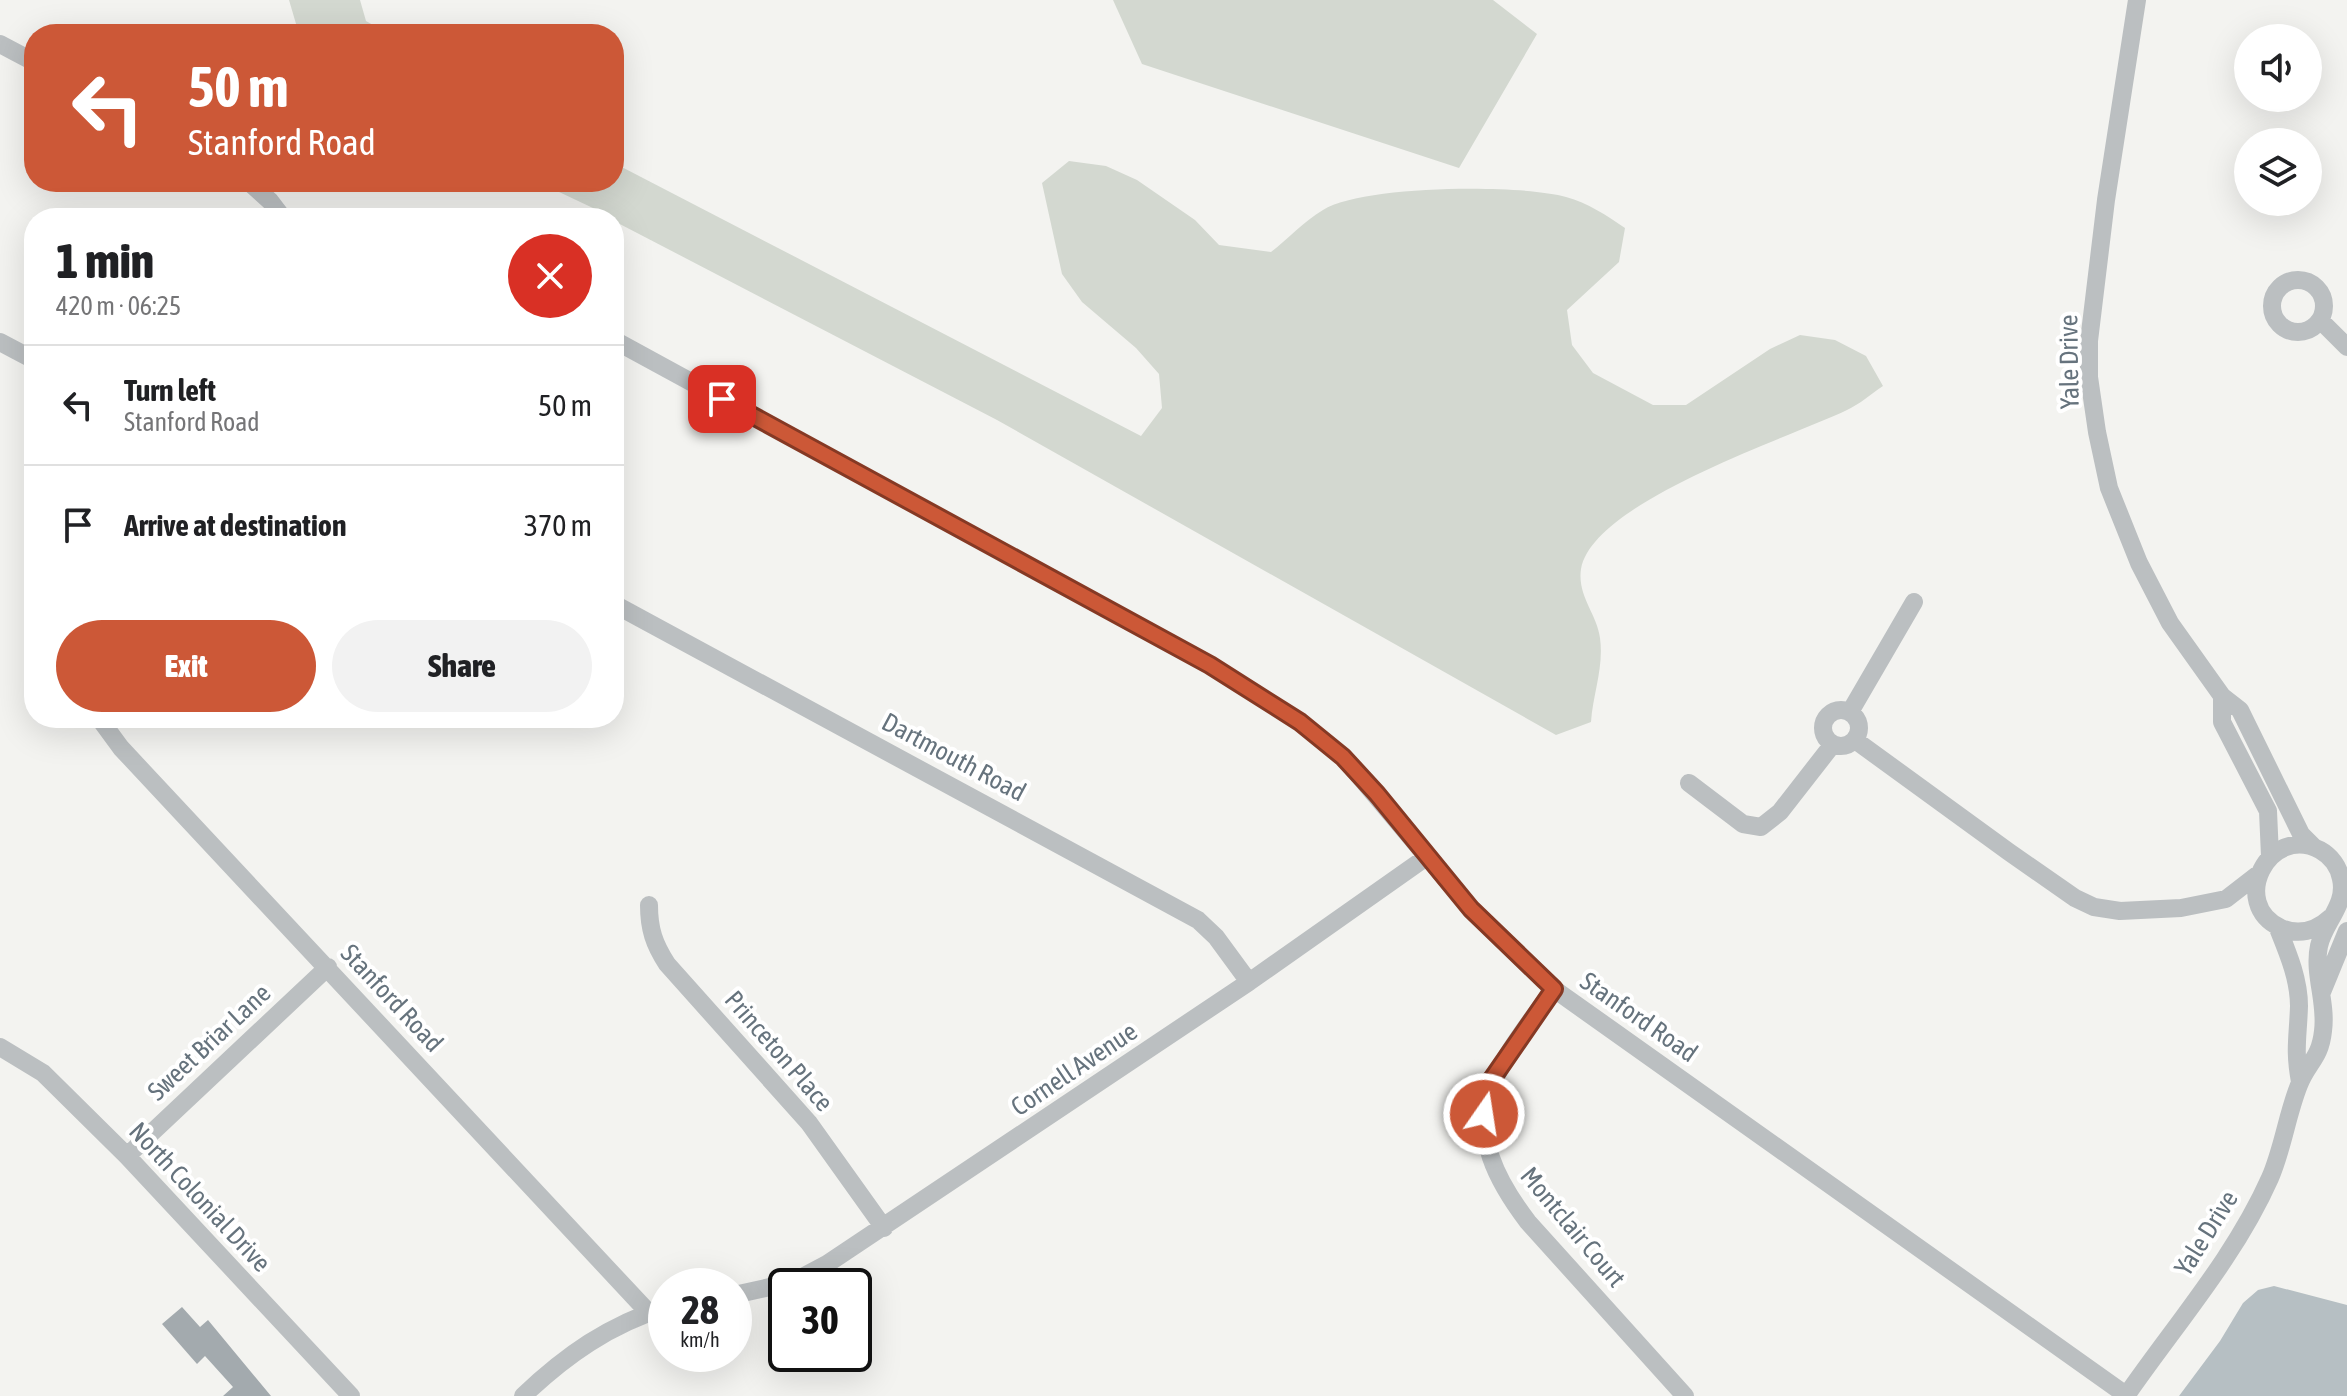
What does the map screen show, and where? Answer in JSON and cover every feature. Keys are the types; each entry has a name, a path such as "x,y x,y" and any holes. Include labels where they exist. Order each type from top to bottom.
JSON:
{"street":[{"name":"Yale Drive","path":"2126,1396 2247,1222 2270,1176 2300,1082 2318,1058 2324,1028 2322,992 2316,964 2319,945 2339,906 2342,881 2340,863 2314,847 2301,834 2240,710 2222,696 2170,623 2139,563 2109,488 2089,377 2089,341 2106,200 2137,0"},
{"path":"0,44 24,57"},
{"path":"260,192 275,208"},
{"path":"2320,320 2347,347"},
{"path":"0,342 24,355"},
{"name":"Stanford Road","path":"624,345 1259,694 1343,757 1471,909 1554,989 2126,1396"},
{"path":"1850,712 1914,602"},
{"name":"Dartmouth Road","path":"624,609 1198,920 1216,937 1249,982"},
{"name":"Yale Drive","path":"2222,696 2222,722 2268,811 2270,856"},
{"path":"1835,711 1850,712 1859,724 1855,740 1845,746 1833,744 1825,736 1826,719 1835,711"},
{"name":"Stanford Road","path":"106,728 121,748 328,967 648,1301"},
{"path":"1855,740 2009,852 2075,898 2094,907 2145,911 2226,899 2262,912"},
{"path":"1689,783 1743,824 1761,827 1780,812 1833,744"},
{"path":"2226,899 2257,875 2270,856 2291,845 2314,847"},
{"name":"Cornell Avenue","path":"752,1291 793,1282 884,1228 1249,982 1428,856"},
{"path":"2257,875 2257,900 2262,912"},
{"name":"Princeton Place","path":"649,905 649,926 656,947 667,964 809,1123 884,1228"},
{"path":"2277,926 2300,932 2311,930 2339,906"},
{"name":"Yale Drive","path":"2262,912 2277,926 2293,965 2299,1003 2294,1050 2300,1082"},
{"path":"2322,992 2347,931"},
{"name":"Sweet Briar Lane","path":"127,1156 328,967"},
{"name":"Montclair Court","path":"1554,989 1492,1079 1484,1114 1486,1143 1492,1166 1505,1192 1528,1222 1685,1396"},
{"name":"North Colonial Drive","path":"0,1047 43,1073 127,1156 351,1396"},
{"path":"523,1396 587,1341 648,1314"}],"shaded area":[{"path":"289,0 360,0 366,21 371,24 296,24"},
{"path":"1113,0 1493,0 1537,34 1459,168 1142,64"},
{"path":"1069,161 1106,166 1137,180 1195,220 1219,245 1271,252 1323,210 1371,196 1405,191 1480,189 1566,197 1589,206 1625,228 1619,262 1567,310 1572,345 1593,373 1653,405 1686,405 1770,349 1800,335 1835,340 1866,356 1883,386 1847,410 1697,474 1655,496 1619,519 1593,544 1581,569 1584,596 1598,629 1601,649 1591,722 1556,735 997,420 624,226 624,208 593,208 559,192 624,192 624,168 1141,436 1162,408 1159,374 1136,348 1082,302 1062,274 1042,183"},
{"path":"2274,1286 2347,1305 2347,1396 2179,1396 2220,1341 2243,1303 2258,1290"}],"building":[{"path":"182,1307 200,1327 208,1320 271,1396 223,1396 233,1387 205,1356 197,1364 162,1324"}],"route":[{"path":"722,399 1210,665 1300,722 1343,757 1471,909 1554,989 1506,1054 1492,1079 1484,1114"}]}
